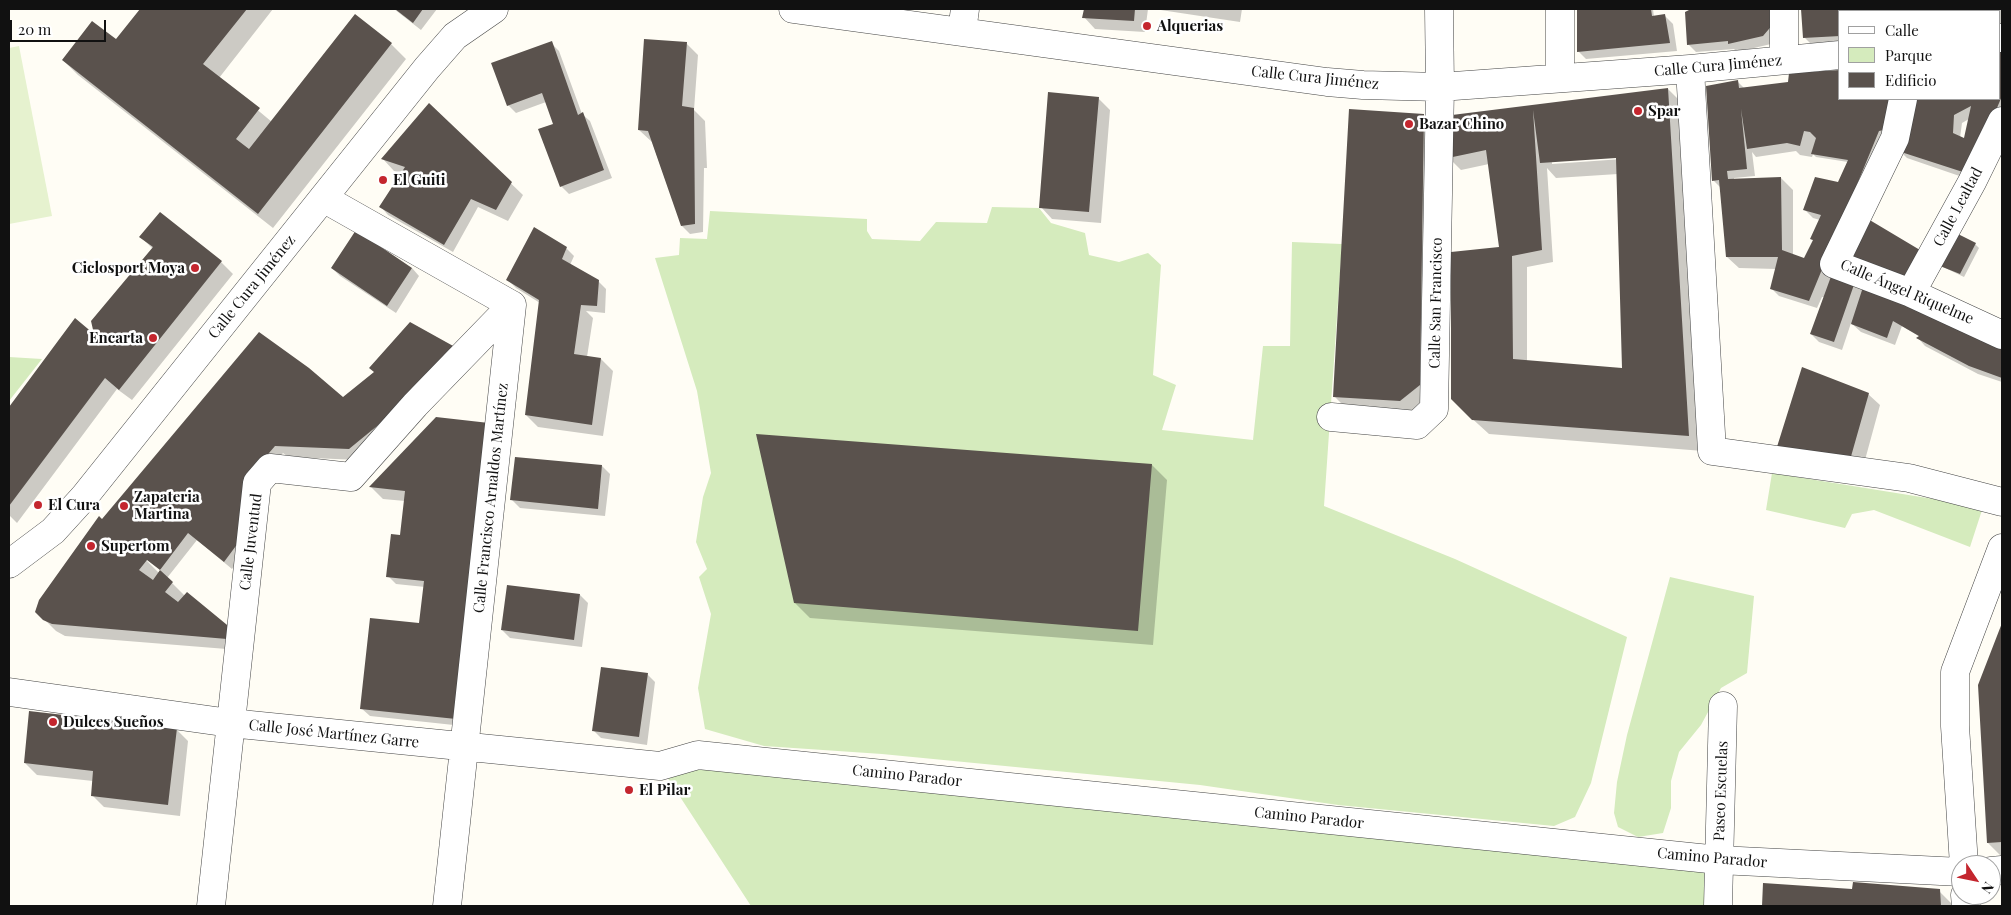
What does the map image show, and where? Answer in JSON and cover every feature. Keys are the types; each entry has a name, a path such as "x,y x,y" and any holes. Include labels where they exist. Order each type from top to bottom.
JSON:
{"street":[{"name":"Calle Cura Jiménez","path":"9,564 53,531 84,497 432,62 455,36 494,9"},
{"name":"Calle Cura Jiménez","path":"792,9 963,20 1326,82 1440,87 1690,69 1838,55"},
{"name":"Calle San Francisco","path":"1331,417 1417,424 1434,409 1440,87 1439,9"},
{"path":"1560,9 1560,78"},
{"path":"1784,9 1784,60"},
{"path":"1690,69 1712,451 1909,478 2002,502"},
{"name":"Calle Ángel Riquelme","path":"1903,100 1894,138 1834,264 1911,293 2002,335"},
{"name":"Calle Lealtad","path":"1911,293 1972,182 2002,121"},
{"path":"323,198 512,305"},
{"name":"Calle Juventud","path":"211,906 257,483 270,468 351,477 415,405 512,305"},
{"name":"Calle Francisco Arnaldos Martínez","path":"447,906 512,305"},
{"path":"1963,855 1954,726 1955,672 2002,548"},
{"name":"Calle José Martínez Garre","path":"9,692 230,723 660,766"},
{"name":"Paseo Escuelas","path":"1718,906 1724,706"},
{"name":"Camino Parador","path":"660,766 698,755 1719,860 1951,872"}],"green space":[{"path":"19,46 52,216 9,224 9,48"},
{"path":"992,207 1039,208 1051,223 1085,233 1089,255 1119,262 1148,253 1161,265 1153,375 1176,385 1162,430 1253,440 1263,346 1290,346 1292,242 1342,244 1324,506 1455,559 1627,637 1591,783 1575,817 1554,826 1338,805 1200,785 882,754 764,746 705,729 698,688 711,614 699,577 707,569 696,542 703,497 711,473 697,391 655,258 679,255 680,238 707,239 710,211 867,219 867,231 872,239 920,241 936,222 987,223"},
{"path":"9,357 42,359 9,401"},
{"path":"1772,473 1983,507 1970,547 1874,510 1852,514 1845,528 1766,510"},
{"path":"1670,577 1754,596 1747,673 1721,688 1701,725 1679,752 1671,781 1671,808 1663,833 1638,837 1618,827 1614,813 1617,782 1627,735"},
{"path":"698,755 1719,860 1718,906 751,906 660,766"}],"building":[{"path":"140,9 247,9 203,64 260,108 236,139 249,149 355,14 392,43 258,214 62,60 92,21 116,39"},
{"path":"395,9 423,9 413,23"},
{"path":"1084,9 1135,9 1134,21 1082,18"},
{"path":"1577,9 1651,9 1652,16 1665,14 1670,43 1577,52"},
{"path":"1691,9 1774,9 1774,23 1763,36 1728,44 1728,41 1687,45 1685,12"},
{"path":"1801,9 1909,9 1838,10 1838,36 1803,38"},
{"path":"644,39 687,42 682,106 694,108 695,224 681,226 648,131 638,130"},
{"path":"552,41 578,115 583,112 604,170 560,187 538,129 553,124 542,93 507,106 491,63"},
{"path":"2001,52 2002,52 2001,98"},
{"path":"1838,70 1838,100 1891,100 1884,130 1879,131 1809,301 1770,289 1778,257 1726,257 1719,180 1712,181 1706,86 1738,80 1739,88 1788,82 1789,73","holes":["1741,109 1747,149 1787,143 1800,146 1804,131 1810,132 1816,138 1811,154 1848,160 1838,182 1815,177 1803,210 1821,215 1810,239 1813,240 1804,258 1782,250 1781,177 1728,179 1727,171 1747,169"]},
{"path":"1668,88 1689,436 1472,420 1451,399 1451,252 1499,247 1486,150 1448,158 1444,116","holes":["1533,110 1540,163 1616,158 1622,368 1513,359 1512,256 1542,250"]},
{"path":"1048,92 1099,97 1089,212 1039,208"},
{"path":"1911,100 2000,100 1969,174 1898,151","holes":["1971,106 1964,138 1953,133 1954,115"]},
{"path":"429,103 512,182 496,210 471,199 444,245 379,207 405,167 381,159"},
{"path":"1349,109 1424,114 1420,385 1400,401 1333,397"},
{"path":"160,212 222,261 119,390 105,378 9,506 9,407 75,318 94,334 91,321 153,247 139,237"},
{"path":"1868,219 1925,253 1908,285 1847,259"},
{"path":"534,227 567,247 562,259 599,280 597,306 581,305 574,354 601,358 592,425 525,415 539,300 506,280"},
{"path":"356,230 412,268 387,306 331,268"},
{"path":"1956,233 1976,243 1960,274 1940,266"},
{"path":"1833,271 1856,279 1834,342 1810,334"},
{"path":"1864,284 2002,342 2002,378 1969,366 1916,338 1919,336 1893,321 1887,338 1851,324"},
{"path":"410,322 455,347 377,426 349,449 275,446 245,481 244,535 224,562 188,533 160,570 173,582 165,592 178,602 187,592 232,629 227,639 52,624 43,620 35,612 39,600 99,516 102,519 259,332 309,368 343,397 374,372 369,368","holes":["147,560 160,570 153,580 139,570"]},
{"path":"1802,367 1869,393 1850,460 1776,450"},
{"path":"436,417 489,423 456,719 360,709 370,618 419,623 424,581 386,577 391,534 400,535 405,491 369,487"},
{"path":"756,434 1152,464 1138,631 794,603"},
{"path":"515,457 602,465 598,509 510,500"},
{"path":"507,585 580,594 574,640 501,630"},
{"path":"2002,623 2002,842 1987,843 1978,685"},
{"path":"601,667 648,673 639,737 592,731"},
{"path":"29,711 177,728 168,805 91,796 93,771 24,763"},
{"path":"1853,882 1940,889 1941,906 1762,906 1763,883 1852,889"}],"place":[{"name":"Alquerias","path":"1147,26"},
{"name":"Spar","path":"1638,111"},
{"name":"Bazar Chino","path":"1409,124"},
{"name":"El Guiti","path":"383,180"},
{"name":"Ciclosport Moya","path":"195,268"},
{"name":"Encarta","path":"153,338"},
{"name":"El Cura","path":"38,505"},
{"name":"Zapateria Martina","path":"124,506"},
{"name":"Supertom","path":"91,546"},
{"name":"Dulces Sueños","path":"53,722"},
{"name":"El Pilar","path":"629,790"}]}
